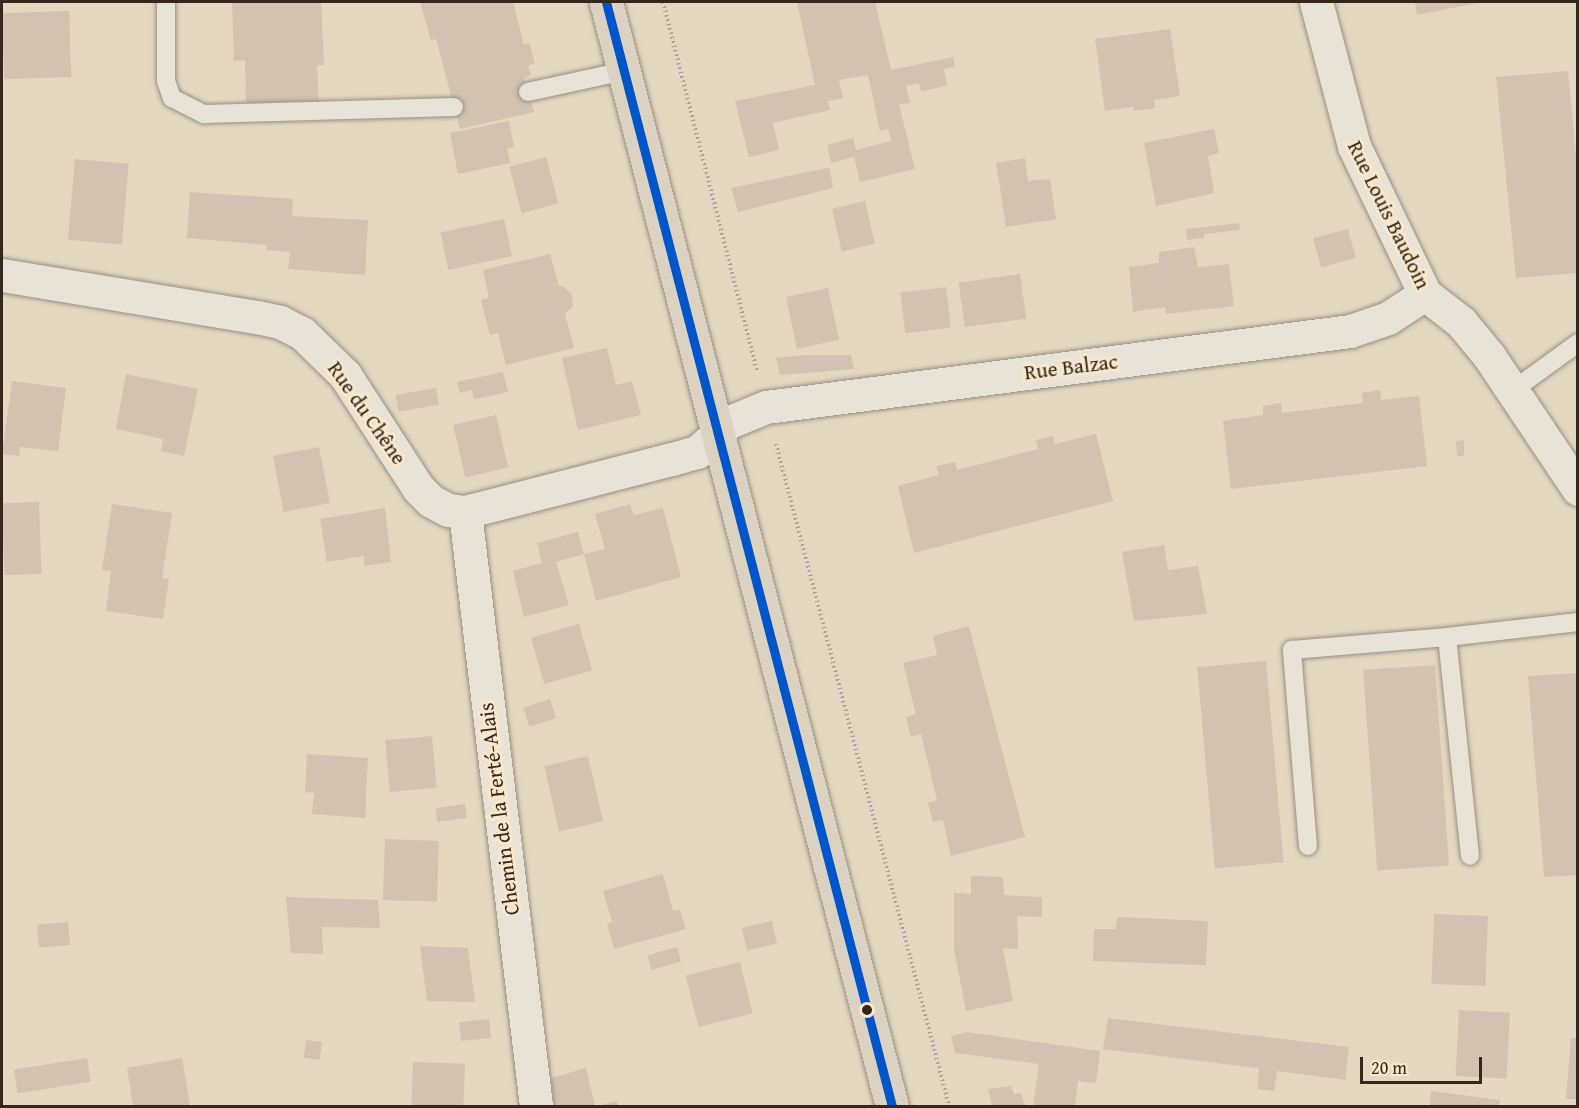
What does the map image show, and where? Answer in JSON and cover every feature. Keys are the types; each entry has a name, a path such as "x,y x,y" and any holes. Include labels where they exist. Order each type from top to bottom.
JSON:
{"main road":[{"path":"606,2 892,1107"}],"street":[{"name":"Rue Louis Baudoin","path":"1316,2 1354,146 1425,294 1461,322 1489,356 1578,489"},
{"name":"Rue du Chêne","path":"2,274 257,317 302,333 345,375 425,495 448,510 465,512"},
{"name":"Rue Balzac","path":"718,434 727,423 766,407 1350,331 1388,318 1425,294"},
{"path":"465,512 697,452 718,434"},
{"name":"Chemin de la Ferté-Alais","path":"465,512 536,1107"}],"lane":[{"path":"165,2 166,81 172,98 204,114 454,107"},
{"path":"528,92 624,70"},
{"path":"1512,391 1578,343"},
{"path":"1308,846 1292,650 1446,637 1578,622"},
{"path":"1446,637 1470,856"}],"path":[{"path":"663,2 949,1107"}],"building":[{"path":"232,2 321,2 324,65 317,65 319,101 246,103 245,60 234,61"},
{"path":"420,2 513,2 524,45 529,43 535,63 528,66 531,75 524,78 534,112 460,129 436,39 431,40"},
{"path":"797,2 875,2 891,70 953,57 955,67 944,69 947,86 921,91 919,83 906,86 910,103 899,104 915,169 860,182 854,157 831,163 827,145 853,138 856,150 891,141 888,129 880,131 868,75 839,80 843,98 828,101 830,110 773,123 779,150 749,157 735,101 815,85"},
{"path":"1415,2 1476,2 1477,3 1417,15"},
{"path":"69,11 71,77 4,79 2,13"},
{"path":"1170,29 1180,96 1154,100 1155,108 1134,111 1133,107 1105,111 1095,39"},
{"path":"1568,71 1578,177 1578,273 1516,278 1496,77"},
{"path":"509,121 514,147 507,148 510,163 458,174 450,133"},
{"path":"1214,129 1219,153 1208,156 1214,193 1156,206 1144,143"},
{"path":"546,157 558,203 522,213 509,167"},
{"path":"1025,158 1028,181 1050,179 1056,219 1006,227 996,163"},
{"path":"75,159 129,164 122,244 68,240"},
{"path":"830,169 833,188 738,212 731,188"},
{"path":"190,192 293,199 292,216 368,220 365,275 288,269 290,252 266,250 267,245 187,238"},
{"path":"865,201 875,244 842,252 832,209"},
{"path":"504,219 512,256 448,270 440,233"},
{"path":"1239,223 1240,230 1204,234 1204,238 1187,240 1186,229"},
{"path":"1348,229 1356,258 1321,267 1313,238"},
{"path":"1194,247 1198,267 1229,264 1234,306 1166,314 1165,307 1133,312 1129,267 1159,263 1159,252"},
{"path":"550,254 559,286 564,287 572,295 573,306 565,314 574,348 506,365 498,333 490,335 481,300 489,298 483,270"},
{"path":"1020,274 1026,319 965,327 959,283"},
{"path":"946,287 951,328 905,333 900,293"},
{"path":"828,288 839,340 797,349 786,297"},
{"path":"607,348 616,385 632,381 641,415 578,430 562,358"},
{"path":"804,355 851,355 854,369 780,375 776,358"},
{"path":"503,372 508,392 474,399 472,390 460,393 457,382"},
{"path":"126,374 198,389 184,456 161,451 163,439 116,429"},
{"path":"12,381 66,388 58,451 20,447 19,456 2,454"},
{"path":"436,388 439,405 399,412 396,395"},
{"path":"1380,390 1381,400 1419,396 1427,466 1231,489 1223,421 1263,415 1263,406 1281,403 1282,413 1363,403 1362,393"},
{"path":"496,415 508,468 465,478 453,425"},
{"path":"1096,434 1113,501 914,553 898,486 939,475 936,466 955,462 957,470 1038,449 1036,440 1053,436 1055,444"},
{"path":"1464,440 1464,456 1457,456 1456,441"},
{"path":"319,447 330,503 284,512 273,456"},
{"path":"39,502 42,574 5,575 2,503"},
{"path":"112,504 172,513 162,578 169,579 163,619 106,611 111,571 102,570"},
{"path":"630,504 634,515 663,508 681,577 596,601 584,554 605,549 595,514"},
{"path":"385,508 391,562 364,566 364,556 327,562 320,519"},
{"path":"578,532 584,554 556,562 569,605 524,617 513,571 542,563 537,543"},
{"path":"1164,545 1168,570 1198,566 1207,614 1134,621 1122,552"},
{"path":"579,624 592,670 544,684 531,638"},
{"path":"969,626 1025,837 951,856 943,820 933,822 928,803 937,800 921,734 911,737 906,717 916,714 903,663 937,655 933,636"},
{"path":"1266,661 1284,862 1215,868 1197,667"},
{"path":"1435,665 1449,866 1377,871 1363,670"},
{"path":"1578,673 1578,875 1544,877 1528,676"},
{"path":"550,699 556,718 530,727 523,708"},
{"path":"432,736 437,788 390,792 385,740"},
{"path":"307,754 368,758 365,818 312,814 314,793 305,792"},
{"path":"588,756 603,821 559,831 544,766"},
{"path":"465,804 467,818 437,822 435,808"},
{"path":"385,839 439,841 437,902 383,900"},
{"path":"663,874 673,911 680,910 686,929 614,949 607,924 612,922 603,891"},
{"path":"971,876 1003,877 1004,895 1042,897 1042,917 1017,916 1018,949 1003,948 1013,1001 966,1011 954,949 954,893 971,894"},
{"path":"286,897 378,900 380,928 322,927 323,954 291,953"},
{"path":"1434,914 1488,916 1486,986 1432,984"},
{"path":"1117,917 1208,921 1206,965 1093,961 1094,929 1116,929"},
{"path":"772,921 777,943 747,950 742,928"},
{"path":"68,922 70,945 39,948 37,925"},
{"path":"420,946 468,948 475,1002 427,1001"},
{"path":"677,947 681,961 651,970 647,956"},
{"path":"740,962 753,1013 698,1027 686,976"},
{"path":"1459,1010 1510,1013 1506,1079 1456,1076"},
{"path":"1108,1018 1349,1047 1345,1080 1277,1071 1274,1091 1257,1089 1259,1069 1257,1068 1103,1049"},
{"path":"489,1019 491,1038 461,1041 459,1022"},
{"path":"967,1032 1100,1051 1096,1083 1078,1081 1075,1106 1033,1106 1039,1064 955,1053 951,1036"},
{"path":"1571,1038 1578,1038 1578,1099 1566,1099"},
{"path":"306,1040 322,1042 320,1060 304,1058"},
{"path":"87,1058 91,1082 18,1093 14,1070"},
{"path":"182,1058 190,1106 133,1106 127,1068"},
{"path":"413,1062 465,1064 463,1106 411,1106"},
{"path":"586,1068 595,1106 554,1106 551,1078"},
{"path":"1011,1086 1014,1094 1021,1093 1025,1105 992,1106 988,1089"},
{"path":"1431,1091 1500,1100 1499,1106 1430,1106"},
{"path":"617,1101 618,1106 597,1106"}],"transit line":[{"path":"606,2 892,1106"}]}
